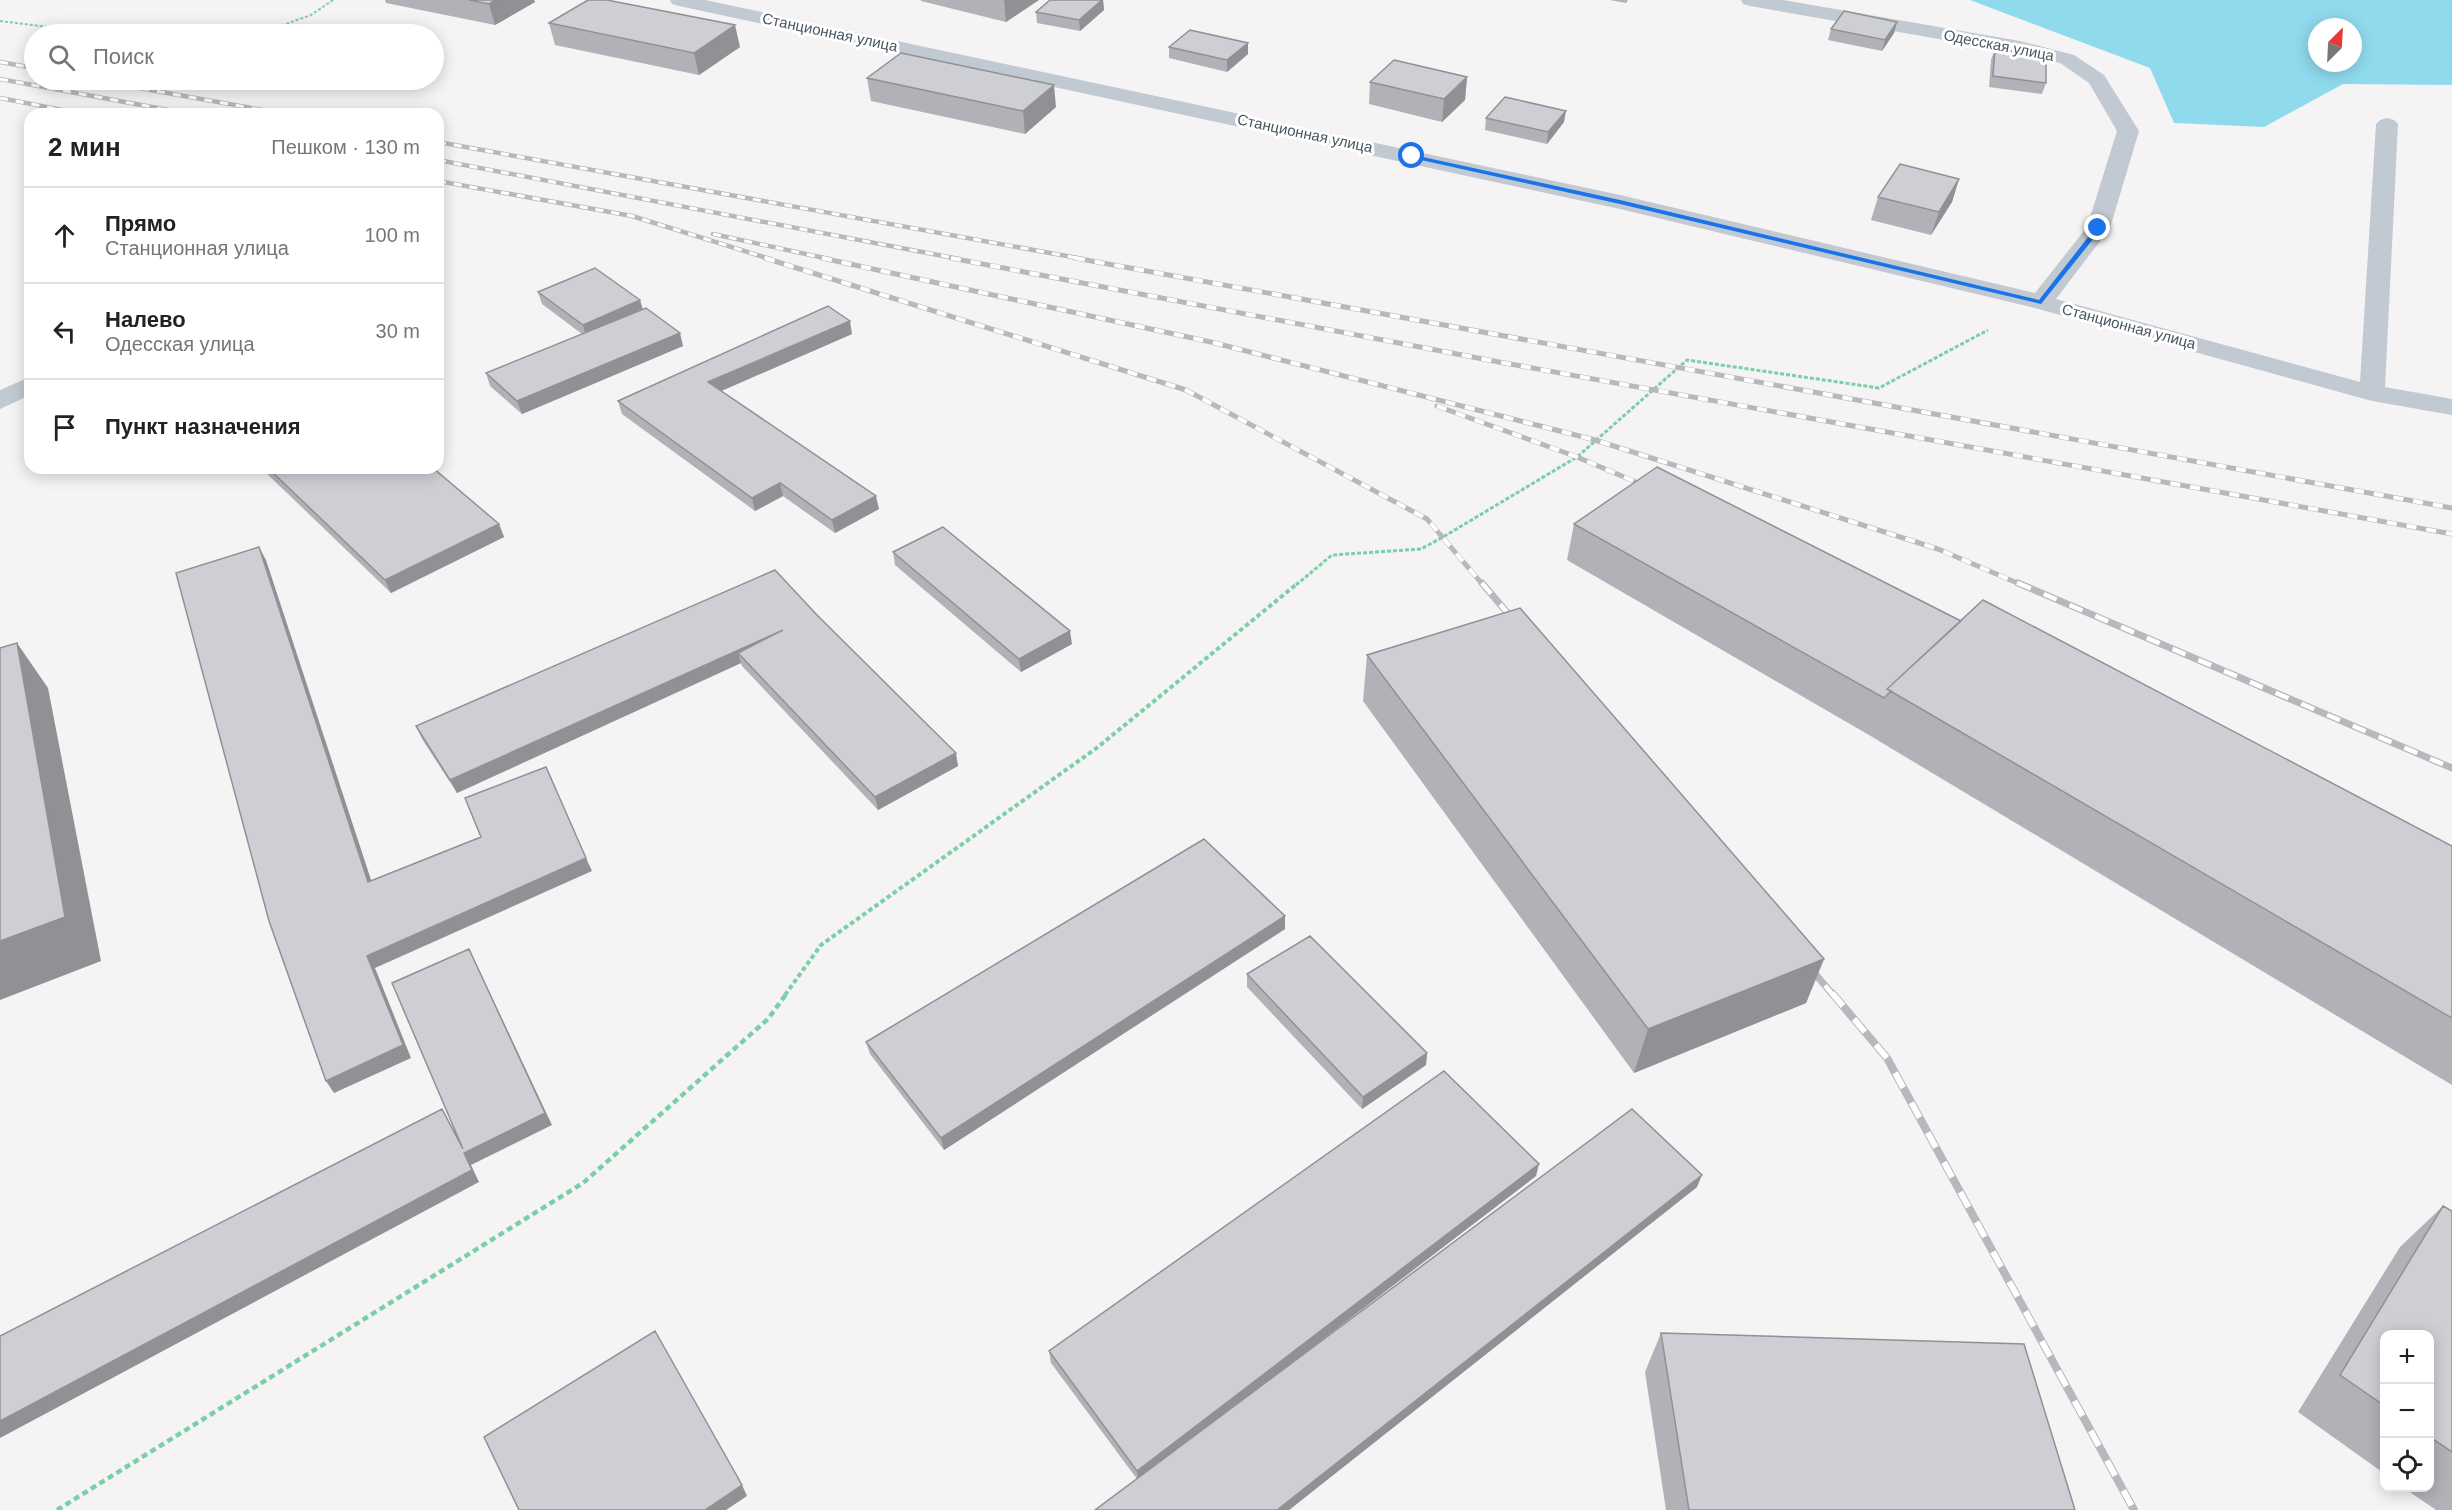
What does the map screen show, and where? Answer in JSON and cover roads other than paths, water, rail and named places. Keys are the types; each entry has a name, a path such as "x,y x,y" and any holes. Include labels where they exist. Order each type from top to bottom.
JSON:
{"street":[{"name":"Станционная улица","path":"679,0 1620,202 2041,302 2372,393 2452,407"},
{"name":"Одесская улица","path":"1750,0 2020,47 2067,59 2097,79 2128,131 2098,228 2041,302"},
{"path":"2372,393 2387,124"},
{"path":"0,401 24,388"}],"water":[{"path":"1970,0 2452,0 2452,85 2343,84 2264,127 2174,123 2150,68"}],"railway":[{"path":"0,62 24,66"},
{"path":"0,79 24,83"},
{"path":"60,90 157,108"},
{"path":"150,90 251,108"},
{"path":"0,98 52,108"},
{"path":"444,143 1083,259"},
{"path":"444,161 959,259"},
{"path":"444,182 632,216 770,259"},
{"path":"713,234 829,259"},
{"path":"765,258 1186,390 1427,519 1483,585"},
{"path":"822,258 1211,342 1595,440 1938,549 2022,585"},
{"path":"951,258 1499,362 2452,534"},
{"path":"1075,258 2452,508"},
{"path":"1437,406 1577,457 1650,488"},
{"path":"1482,583 1517,624"},
{"path":"2018,583 2452,768"},
{"path":"1807,964 1833,995"},
{"path":"1832,993 1887,1058 2134,1510"}]}
